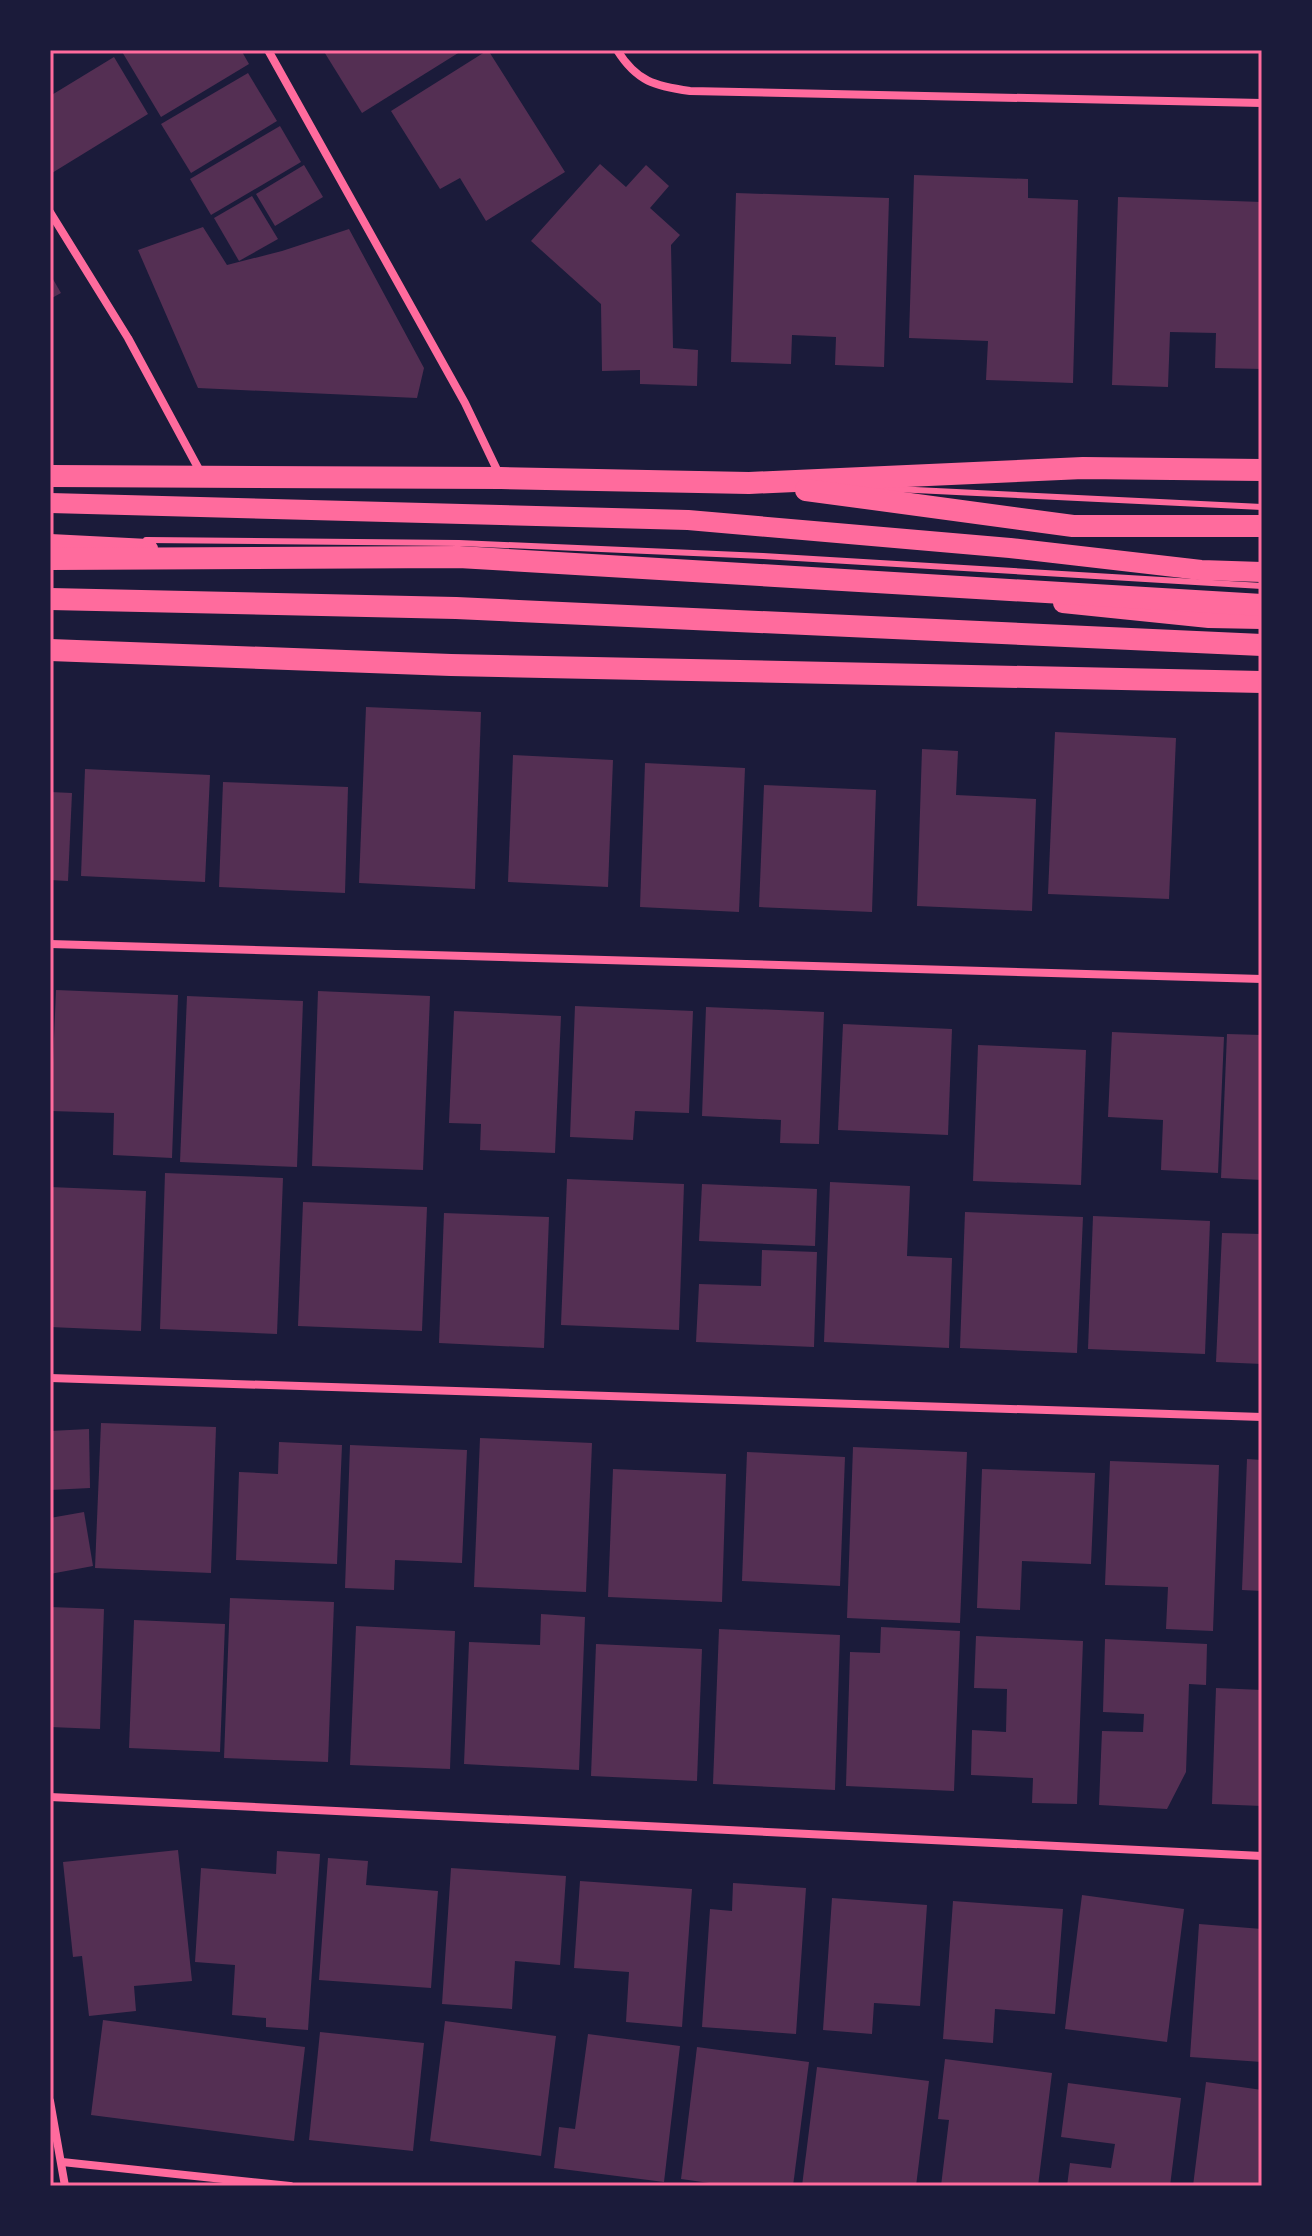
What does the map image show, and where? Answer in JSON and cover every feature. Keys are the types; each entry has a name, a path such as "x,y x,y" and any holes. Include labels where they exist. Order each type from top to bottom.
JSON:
{"highway":[{"path":"50,476 203,475 749,483 1083,468 1262,470"},
{"path":"749,483 1073,526 1262,526"},
{"path":"50,559 459,557 1262,605"},
{"path":"50,599 456,608 1262,645"},
{"path":"50,650 451,665 1262,682"}],"main road":[{"path":"50,503 688,520 1010,548 1201,570 1262,572"},
{"path":"50,541 685,575 1012,598 1209,618 1262,619"}],"street":[{"path":"268,50 465,403 501,478"},
{"path":"617,50 626,64 654,86 690,91 1262,103"},
{"path":"50,212 128,338 203,475"},
{"path":"50,944 1262,979"},
{"path":"50,1378 1262,1417"},
{"path":"50,1797 1262,1856"},
{"path":"50,2101 65,2186"},
{"path":"62,2162 290,2186"}],"lane":[{"path":"749,483 1262,507"},
{"path":"50,541 129,539"},
{"path":"144,540 474,544 763,556 1262,586"}],"building":[{"path":"121,50 241,50 249,64 161,117"},
{"path":"323,50 463,50 362,113"},
{"path":"488,50 565,172 486,221 460,178 440,189 391,111"},
{"path":"114,57 148,114 52,173 50,96"},
{"path":"248,73 277,121 191,173 161,124"},
{"path":"280,126 301,162 211,215 190,179"},
{"path":"600,164 626,187 646,165 669,186 650,208 680,235 671,245 673,348 698,350 697,386 640,384 640,370 602,371 601,304 531,241"},
{"path":"304,165 323,197 275,226 256,194"},
{"path":"914,175 1028,179 1028,198 1078,200 1073,383 986,380 988,341 909,338"},
{"path":"736,193 889,198 884,367 835,365 836,337 792,335 791,364 731,362"},
{"path":"252,196 278,239 239,261 214,218"},
{"path":"1118,197 1262,202 1262,369 1215,368 1216,333 1170,332 1168,387 1112,385"},
{"path":"203,227 227,265 349,229 424,368 417,398 198,388 138,250"},
{"path":"50,274 61,293 50,299"},
{"path":"366,707 481,712 475,889 359,883"},
{"path":"1055,732 1176,738 1169,899 1048,894"},
{"path":"922,749 958,751 956,795 1036,799 1032,911 917,906"},
{"path":"513,755 613,760 608,887 508,882"},
{"path":"645,763 745,768 739,912 640,907"},
{"path":"85,769 210,775 205,882 81,876"},
{"path":"223,782 348,787 345,893 219,887"},
{"path":"764,785 876,790 872,912 759,907"},
{"path":"50,792 72,793 68,881 50,880"},
{"path":"56,990 178,995 172,1158 113,1155 114,1113 51,1111"},
{"path":"318,991 430,996 423,1170 312,1166"},
{"path":"187,996 303,1001 297,1167 180,1162"},
{"path":"575,1006 693,1011 689,1113 635,1111 633,1140 570,1137"},
{"path":"706,1007 824,1012 819,1144 780,1143 781,1120 702,1116"},
{"path":"454,1011 561,1016 555,1153 480,1150 481,1124 449,1123"},
{"path":"843,1024 952,1029 948,1135 838,1130"},
{"path":"1112,1032 1224,1037 1218,1173 1161,1170 1163,1120 1108,1117"},
{"path":"1227,1034 1262,1035 1262,1180 1221,1178"},
{"path":"978,1045 1086,1050 1081,1185 973,1181"},
{"path":"165,1173 283,1178 277,1334 160,1329"},
{"path":"567,1179 684,1184 679,1330 561,1325"},
{"path":"830,1182 910,1186 907,1256 952,1258 949,1348 824,1342"},
{"path":"702,1184 817,1189 815,1246 699,1241"},
{"path":"50,1187 146,1191 141,1331 50,1327"},
{"path":"303,1202 427,1207 422,1331 298,1326"},
{"path":"965,1212 1083,1217 1077,1353 960,1348"},
{"path":"444,1213 549,1217 544,1348 439,1343"},
{"path":"1093,1216 1210,1221 1205,1354 1088,1349"},
{"path":"1222,1233 1262,1234 1262,1364 1216,1362"},
{"path":"762,1250 817,1252 814,1347 696,1342 699,1284 761,1286"},
{"path":"101,1423 216,1427 211,1573 95,1568"},
{"path":"89,1429 90,1488 50,1490 50,1431"},
{"path":"480,1438 592,1443 586,1592 474,1587"},
{"path":"279,1442 342,1445 337,1564 236,1560 239,1472 278,1474"},
{"path":"350,1445 467,1450 462,1563 395,1560 394,1590 345,1588"},
{"path":"853,1447 967,1452 960,1623 847,1618"},
{"path":"747,1452 845,1457 840,1586 742,1581"},
{"path":"1247,1459 1262,1460 1262,1591 1242,1590"},
{"path":"1110,1461 1219,1465 1213,1631 1166,1629 1168,1587 1105,1585"},
{"path":"613,1469 726,1474 722,1602 608,1597"},
{"path":"982,1469 1095,1473 1091,1564 1022,1561 1020,1610 977,1608"},
{"path":"84,1512 93,1566 50,1574 50,1518"},
{"path":"230,1598 334,1602 328,1762 224,1758"},
{"path":"50,1607 104,1609 100,1729 50,1727"},
{"path":"541,1614 585,1617 579,1770 464,1764 469,1642 540,1645"},
{"path":"134,1620 225,1624 220,1752 129,1748"},
{"path":"356,1626 455,1631 450,1769 350,1765"},
{"path":"881,1627 960,1631 954,1791 846,1786 850,1652 880,1653"},
{"path":"719,1629 840,1635 835,1790 713,1784"},
{"path":"976,1636 1083,1641 1077,1804 1032,1803 1033,1778 971,1775 972,1730 1006,1732 1007,1689 974,1688"},
{"path":"1105,1639 1207,1644 1206,1685 1189,1684 1186,1772 1167,1809 1099,1805 1102,1731 1143,1732 1144,1714 1103,1712"},
{"path":"596,1644 702,1649 697,1781 591,1776"},
{"path":"1216,1688 1262,1690 1262,1806 1212,1804"},
{"path":"178,1850 192,1981 134,1986 136,2011 89,2016 82,1956 73,1957 63,1862"},
{"path":"277,1851 320,1854 308,2030 266,2027 266,2018 232,2015 235,1965 195,1962 201,1868 276,1874"},
{"path":"328,1858 368,1861 366,1885 438,1891 431,1988 319,1980"},
{"path":"451,1868 566,1876 560,1965 515,1961 512,2009 442,2004"},
{"path":"580,1881 692,1889 682,2027 626,2022 629,1972 574,1968"},
{"path":"733,1883 806,1888 796,2034 702,2027 710,1909 732,1911"},
{"path":"1082,1895 1184,1909 1167,2042 1065,2029"},
{"path":"832,1898 927,1905 920,2006 874,2003 872,2034 823,2030"},
{"path":"953,1901 1063,1909 1055,2014 995,2009 993,2043 943,2039"},
{"path":"1199,1924 1262,1929 1262,2062 1190,2057"},
{"path":"103,2020 305,2047 294,2141 91,2115"},
{"path":"445,2021 556,2036 541,2156 430,2141"},
{"path":"320,2032 424,2043 413,2151 309,2140"},
{"path":"588,2034 680,2046 664,2182 554,2168 559,2127 575,2129"},
{"path":"697,2047 809,2062 793,2186 731,2186 681,2179"},
{"path":"945,2059 1052,2073 1038,2186 941,2186 949,2120 938,2119"},
{"path":"817,2067 929,2081 916,2186 802,2186"},
{"path":"1206,2082 1262,2090 1262,2186 1193,2186"},
{"path":"1068,2083 1181,2098 1170,2186 1067,2186 1070,2163 1111,2168 1115,2144 1061,2137"}]}
